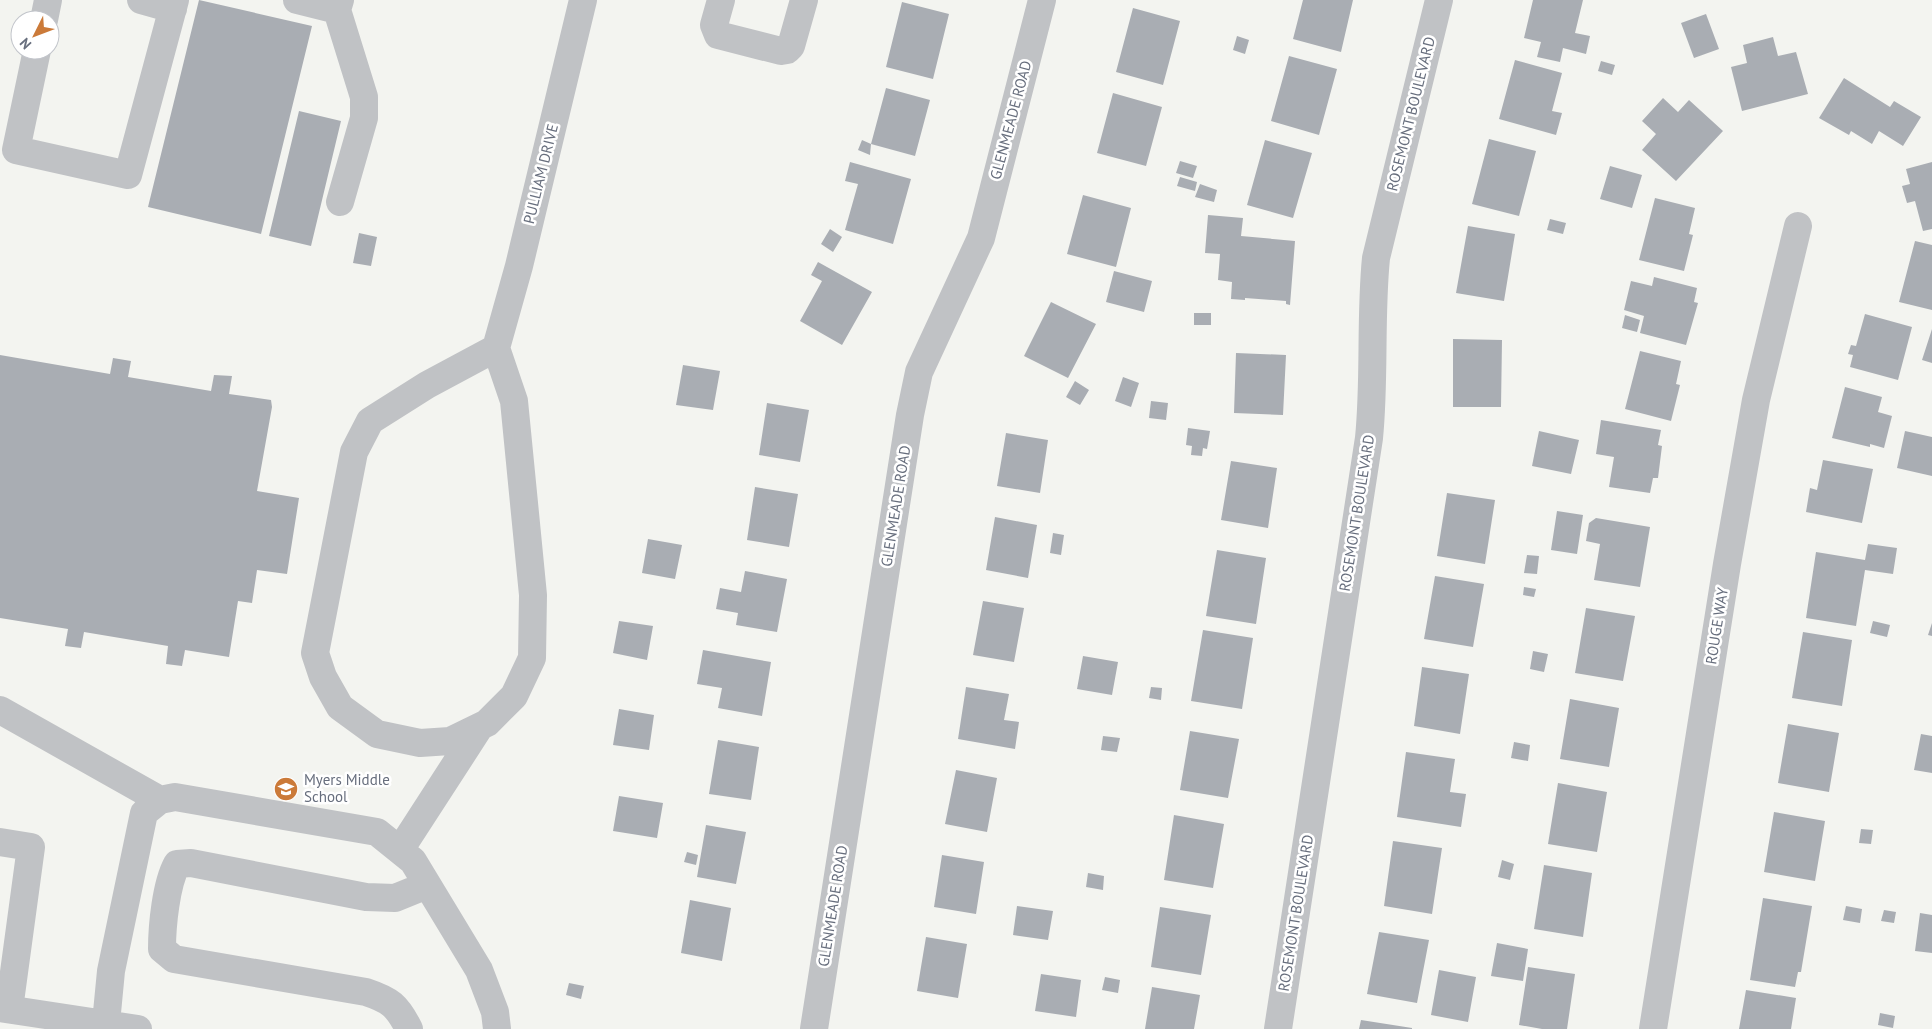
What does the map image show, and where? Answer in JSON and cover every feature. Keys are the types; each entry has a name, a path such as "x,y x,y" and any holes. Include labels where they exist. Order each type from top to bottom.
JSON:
{"street":[{"path":"35,60 16,150 128,175 174,4 141,0"},
{"path":"296,0 339,5 364,97 364,118 340,202"},
{"name":"PULLIAM DRIVE","path":"496,348 519,266 583,0"},
{"path":"721,0 714,25 718,35 781,51 787,50 791,46 804,0"},
{"name":"GLENMEADE ROAD","path":"814,1029 919,372 980,238 1042,0"},
{"name":"ROSEMONT BOULEVARD","path":"1278,1029 1369,438 1373,395 1372,296 1376,258 1439,0"},
{"name":"ROUGE WAY","path":"1653,1029 1728,554 1756,400 1798,226"},
{"path":"496,348 514,401 533,595 532,658 514,696 488,724 450,741 440,742 420,743 377,734 340,707 323,677 315,652 354,452 370,420 427,385 496,348"},
{"path":"0,710 160,800"},
{"path":"400,850 479,728"},
{"path":"106,1023 111,971 144,813 160,800 175,797 378,832 413,861 479,970 495,1012 497,1029"},
{"path":"0,842 31,847 4,1008 138,1029"},
{"path":"409,1029 402,1016 387,999 366,992 174,959 162,950 162,938 171,874 177,864 191,863 366,897 395,898 427,885"}],"building":[{"path":"199,0 312,26 261,234 148,207"},
{"path":"1303,0 1353,0 1341,52 1293,39"},
{"path":"1533,0 1583,0 1575,33 1590,36 1586,54 1563,48 1560,62 1537,57 1541,42 1524,38"},
{"path":"902,2 949,14 933,79 886,67"},
{"path":"1133,8 1180,21 1163,85 1116,72"},
{"path":"1706,14 1719,49 1694,58 1681,23"},
{"path":"1237,36 1249,40 1245,54 1233,50"},
{"path":"1773,37 1778,56 1796,52 1808,94 1742,111 1731,67 1747,63 1743,45"},
{"path":"1289,56 1337,69 1319,135 1271,121"},
{"path":"1515,60 1562,73 1552,111 1562,113 1556,135 1499,119"},
{"path":"1601,61 1615,65 1612,75 1598,71"},
{"path":"1844,78 1890,107 1894,101 1921,117 1903,146 1879,131 1872,144 1851,131 1849,135 1819,118"},
{"path":"886,88 930,100 915,156 871,144"},
{"path":"1113,93 1162,107 1146,166 1097,153"},
{"path":"1663,98 1678,112 1689,100 1723,131 1676,181 1642,150 1656,134 1642,121"},
{"path":"299,111 341,121 311,246 269,236"},
{"path":"1489,139 1536,151 1519,216 1472,204"},
{"path":"862,140 871,144 870,155 858,150"},
{"path":"1265,140 1312,153 1293,218 1247,205"},
{"path":"1180,161 1197,166 1193,178 1176,173"},
{"path":"850,162 911,179 893,244 845,230 858,184 845,181"},
{"path":"1932,162 1932,229 1923,231 1915,201 1907,203 1902,186 1910,184 1906,169"},
{"path":"1610,166 1642,175 1632,208 1600,199"},
{"path":"1180,177 1197,182 1195,191 1177,186"},
{"path":"1200,184 1217,190 1214,202 1195,197"},
{"path":"1083,195 1131,208 1116,267 1067,254"},
{"path":"1655,198 1695,208 1689,234 1693,235 1684,271 1639,260"},
{"path":"1208,215 1243,218 1241,236 1295,241 1290,305 1286,304 1286,301 1245,298 1245,300 1231,299 1232,282 1218,280 1220,254 1205,253"},
{"path":"1550,219 1566,223 1563,234 1547,230"},
{"path":"1468,226 1515,234 1504,301 1456,293"},
{"path":"830,229 842,237 833,252 821,244"},
{"path":"359,233 377,237 371,266 353,263"},
{"path":"1915,241 1932,245 1932,310 1899,302"},
{"path":"818,262 872,292 842,345 800,321 822,281 811,275"},
{"path":"1114,271 1152,281 1144,312 1106,302"},
{"path":"1654,277 1697,288 1694,302 1698,303 1686,345 1640,333 1644,316 1624,310 1631,281 1652,286"},
{"path":"1051,302 1096,324 1068,378 1024,356"},
{"path":"1194,313 1211,313 1211,325 1194,325"},
{"path":"1865,314 1912,327 1898,380 1850,367 1853,355 1848,354 1851,345 1856,346"},
{"path":"1625,315 1640,320 1637,332 1622,328"},
{"path":"1932,329 1932,363 1922,360"},
{"path":"1453,339 1502,340 1501,407 1453,407"},
{"path":"1640,351 1681,361 1676,384 1680,385 1671,421 1625,409"},
{"path":"1236,353 1286,355 1283,415 1234,413"},
{"path":"0,355 110,374 113,358 131,361 128,377 211,391 214,375 232,376 229,394 271,400 272,407 257,491 299,498 287,574 257,570 252,603 238,601 229,657 185,650 182,666 166,664 168,646 84,632 81,648 65,646 68,629 0,618"},
{"path":"683,365 720,371 713,410 676,405"},
{"path":"1123,377 1139,383 1131,407 1115,401"},
{"path":"1075,381 1089,390 1080,405 1066,397"},
{"path":"1845,387 1882,397 1878,412 1892,416 1884,448 1870,444 1870,447 1832,438"},
{"path":"1151,401 1168,403 1166,420 1149,418"},
{"path":"767,403 809,410 800,462 759,455"},
{"path":"1601,420 1661,430 1658,445 1662,446 1658,478 1653,478 1650,493 1609,487 1614,457 1596,454"},
{"path":"1188,428 1210,431 1207,449 1203,448 1202,456 1191,455 1192,446 1186,445"},
{"path":"1539,431 1579,440 1571,474 1532,466"},
{"path":"1905,431 1932,437 1932,476 1897,468"},
{"path":"1006,433 1048,440 1040,493 997,486"},
{"path":"1823,460 1873,469 1862,523 1806,512 1810,488 1817,490"},
{"path":"1231,461 1277,468 1268,528 1221,520"},
{"path":"755,487 798,494 789,547 747,540"},
{"path":"1447,493 1495,500 1485,564 1437,556"},
{"path":"1557,511 1583,515 1577,554 1551,550"},
{"path":"995,517 1037,525 1028,578 986,570"},
{"path":"1596,518 1650,527 1640,587 1594,580 1600,544 1586,541 1589,523"},
{"path":"1053,533 1064,535 1061,555 1050,553"},
{"path":"648,539 682,545 675,579 642,573"},
{"path":"1868,544 1897,548 1893,574 1865,570 1856,626 1806,618 1816,552 1865,560"},
{"path":"1217,550 1266,558 1256,624 1206,616"},
{"path":"1527,555 1539,556 1537,574 1524,573"},
{"path":"745,571 787,579 777,632 736,625 738,613 716,609 720,588 741,592"},
{"path":"1435,576 1484,584 1473,647 1424,639"},
{"path":"1524,587 1536,589 1534,597 1523,595"},
{"path":"983,601 1024,608 1014,662 973,655"},
{"path":"1586,608 1635,616 1623,681 1575,673"},
{"path":"619,621 653,626 647,660 613,653"},
{"path":"1873,621 1890,625 1887,637 1870,633"},
{"path":"1932,623 1932,636 1928,635"},
{"path":"1203,630 1253,638 1242,709 1191,701"},
{"path":"1803,632 1852,640 1842,706 1792,698"},
{"path":"703,650 771,662 762,716 718,708 722,688 697,684"},
{"path":"1533,651 1548,654 1544,672 1530,669"},
{"path":"1083,656 1118,662 1112,695 1077,689"},
{"path":"1422,667 1469,674 1460,734 1414,726"},
{"path":"966,687 1009,694 1004,720 1019,722 1015,749 958,739"},
{"path":"1151,687 1162,688 1161,700 1149,698"},
{"path":"1570,699 1619,708 1609,767 1560,759"},
{"path":"619,709 654,715 649,750 613,745"},
{"path":"1788,724 1839,733 1829,792 1778,783"},
{"path":"1190,731 1239,739 1228,798 1180,790"},
{"path":"1921,734 1932,736 1932,773 1914,770"},
{"path":"1103,736 1120,738 1117,752 1101,750"},
{"path":"718,740 759,747 751,800 709,794"},
{"path":"1514,742 1530,745 1528,761 1511,758"},
{"path":"1406,752 1455,759 1450,792 1466,794 1461,827 1397,817"},
{"path":"956,770 997,778 987,832 945,824"},
{"path":"1558,783 1607,792 1597,852 1548,844"},
{"path":"619,796 663,803 657,838 613,831"},
{"path":"1774,812 1825,821 1815,881 1764,872"},
{"path":"1174,815 1224,824 1213,888 1164,880"},
{"path":"706,825 746,832 736,884 697,877"},
{"path":"1861,829 1873,830 1871,844 1859,843"},
{"path":"1393,841 1442,848 1432,914 1384,906"},
{"path":"687,852 698,855 696,865 684,862"},
{"path":"942,855 984,862 976,914 934,907"},
{"path":"1502,860 1514,864 1510,880 1498,877"},
{"path":"1544,865 1592,873 1583,937 1534,929"},
{"path":"1088,873 1104,876 1103,890 1086,887"},
{"path":"1763,898 1812,906 1801,972 1798,972 1795,987 1750,980"},
{"path":"690,900 731,908 722,961 681,953"},
{"path":"1017,906 1053,911 1048,940 1013,935"},
{"path":"1846,906 1862,909 1860,923 1843,920"},
{"path":"1160,907 1211,915 1201,975 1151,967"},
{"path":"1884,910 1896,912 1894,923 1881,921"},
{"path":"1920,913 1932,915 1932,953 1915,951"},
{"path":"1379,932 1429,940 1417,1003 1367,994"},
{"path":"926,937 967,944 958,998 917,991"},
{"path":"1497,943 1528,949 1523,981 1491,976"},
{"path":"1528,967 1575,974 1567,1029 1542,1029 1519,1025"},
{"path":"1439,970 1476,977 1468,1022 1431,1015"},
{"path":"1041,974 1081,980 1076,1017 1035,1011"},
{"path":"1105,977 1120,980 1118,993 1102,990"},
{"path":"569,983 584,986 581,999 566,995"},
{"path":"1152,987 1200,995 1194,1029 1145,1029"},
{"path":"1746,990 1796,998 1791,1029 1739,1029"},
{"path":"1880,1013 1895,1016 1893,1028 1878,1025"},
{"path":"1361,1020 1412,1028 1412,1029 1359,1029"}],"place":[{"name":"Myers Middle School","path":"286,789"}]}
